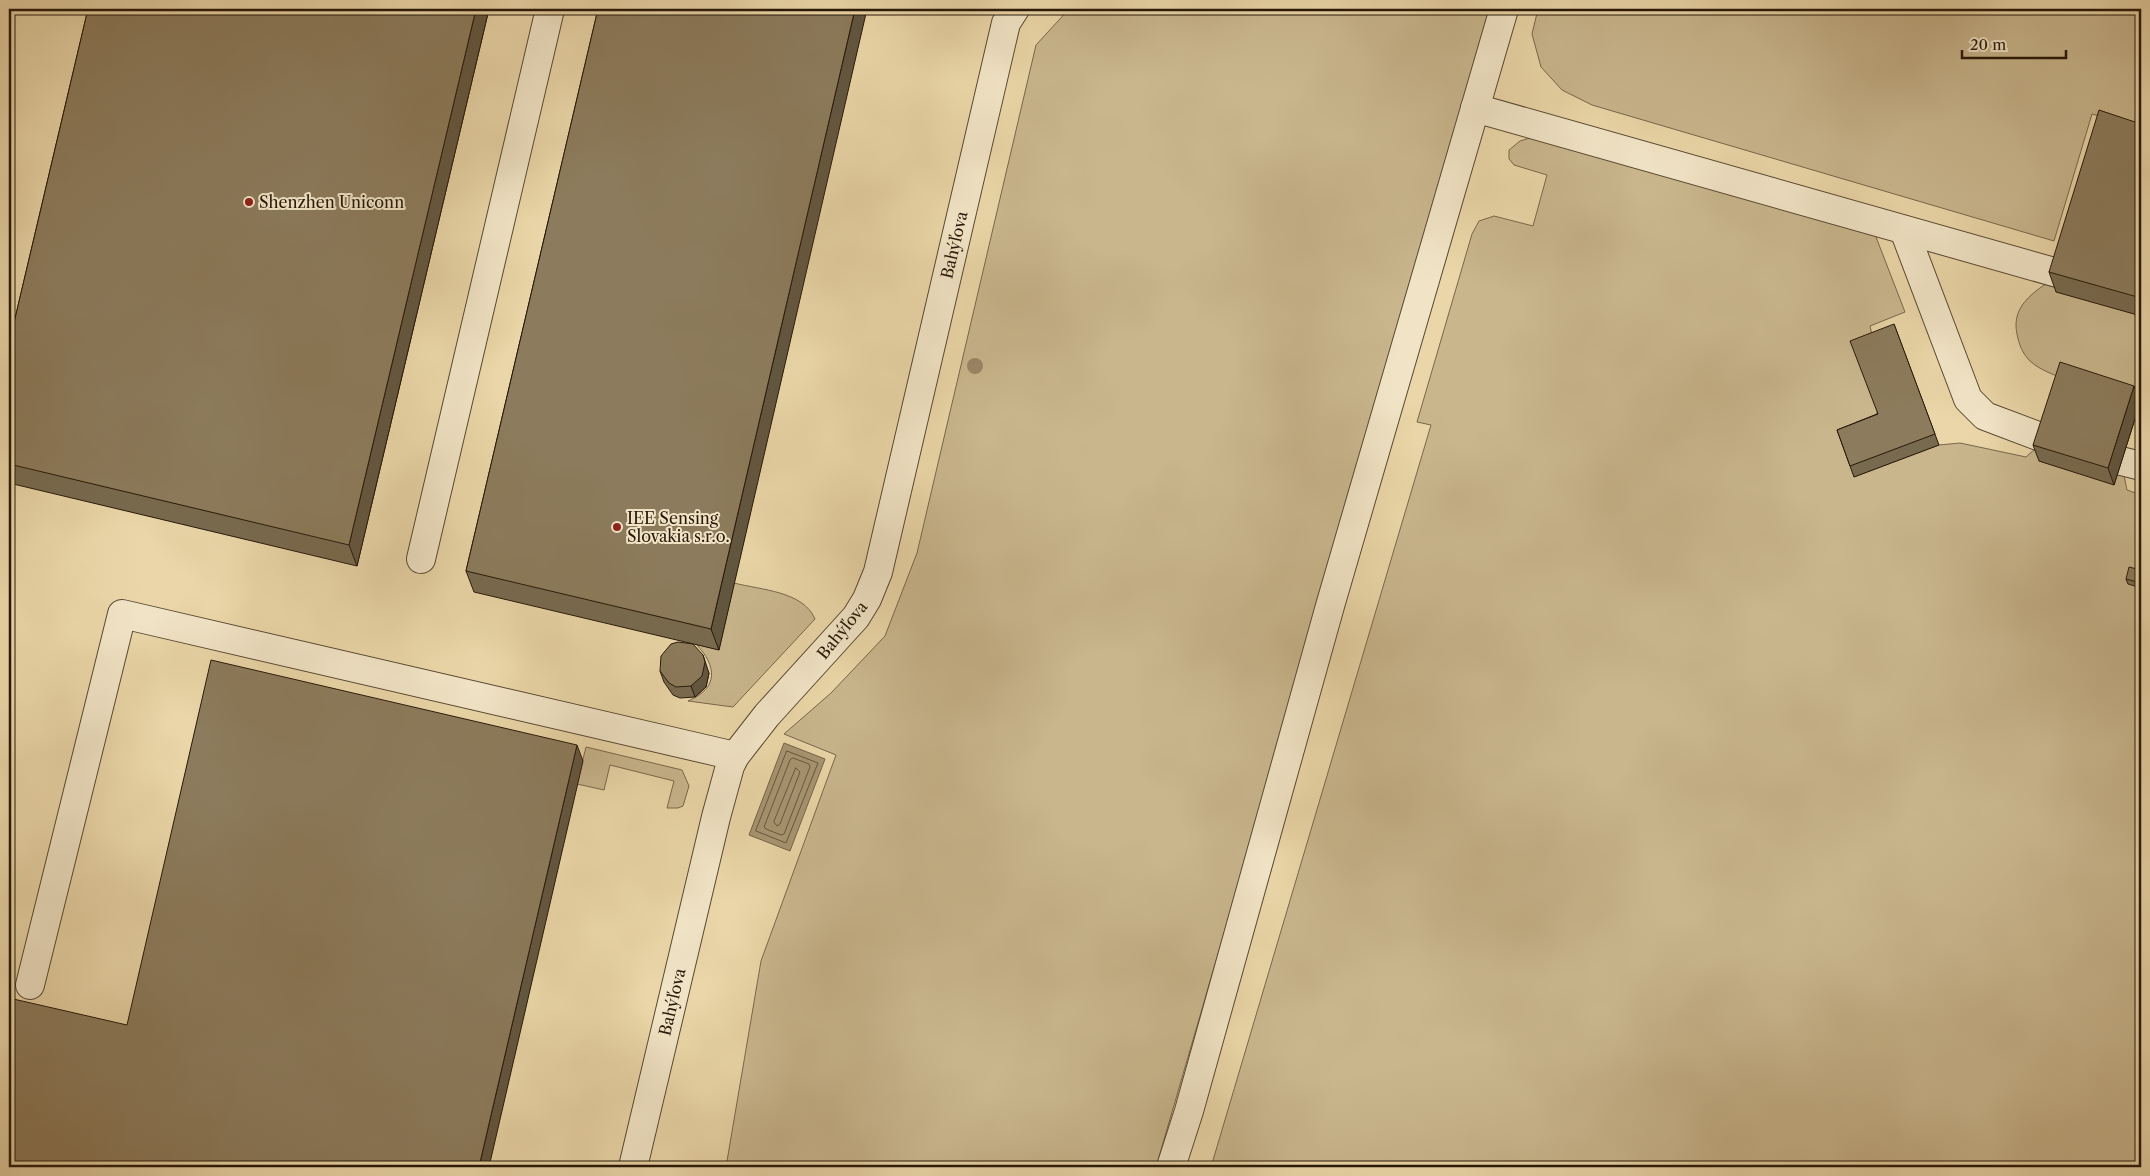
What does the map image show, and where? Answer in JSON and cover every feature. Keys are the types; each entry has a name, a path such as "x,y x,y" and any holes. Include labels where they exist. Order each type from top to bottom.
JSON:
{"lane":[{"path":"421,559 550,9"},
{"path":"1171,1167 1189,1111 1330,606 1504,9"},
{"name":"Bahýľova","path":"633,1167 716,817 730,766 735,756 767,714 856,617 867,599 878,572 1010,13"},
{"path":"1475,108 2061,274"},
{"path":"1904,230 1968,399 1985,416 2046,439"},
{"path":"30,984 122,614 735,756"}],"shaded area":[{"path":"1069,9 1493,9 1156,1167 726,1167 761,961 836,755 784,734 831,693 885,636 917,553 1036,45"},
{"path":"1538,9 2141,9 2141,128 2092,114 2054,241 1592,105 1562,90 1541,67 1532,34"},
{"path":"1539,135 1863,226 1876,237 1905,312 1870,326 1874,344 1882,425 1854,477 1939,445 1960,443 2026,457 2046,439 2039,461 2113,484 2121,461 2127,490 2141,495 2141,1167 1211,1167 1431,425 1417,422 1472,234 1479,221 1494,216 1533,226 1547,175 1514,165 1509,159 1509,150 1520,141"},
{"path":"2061,274 2141,316 2141,400 2067,380 2039,368 2025,355 2020,345 2016,323 2022,305 2036,291"},
{"path":"734,583 791,597 809,610 815,619 733,707 688,701 698,696 710,683 712,676 711,668 703,652 696,644 719,650"},
{"path":"586,747 682,770 689,786 683,806 667,808 674,781 610,765 604,790 577,784"}],"water":[{"path":"784,743 825,759 790,851 749,835"}],"building":[{"name":"Shenzhen Uniconn","path":"88,9 476,9 349,545 9,464 9,344"},
{"path":"598,9 855,9 711,629 466,571"},
{"path":"2099,110 2141,124 2141,298 2049,272"},
{"path":"1894,324 1935,434 1850,466 1837,430 1878,414 1850,341"},
{"path":"2060,362 2134,386 2108,468 2033,445"},
{"path":"2129,567 2141,570 2141,583 2126,579"},
{"path":"678,642 693,644 703,655 705,662 702,676 691,686 676,687 669,683 660,671 661,656 671,644"},
{"path":"211,660 577,745 479,1167 9,1167 9,998 127,1025"}],"place":[{"name":"Shenzhen Uniconn","path":"249,202"},
{"name":"IEE Sensing Slovakia s.r.o.","path":"617,527"}]}
